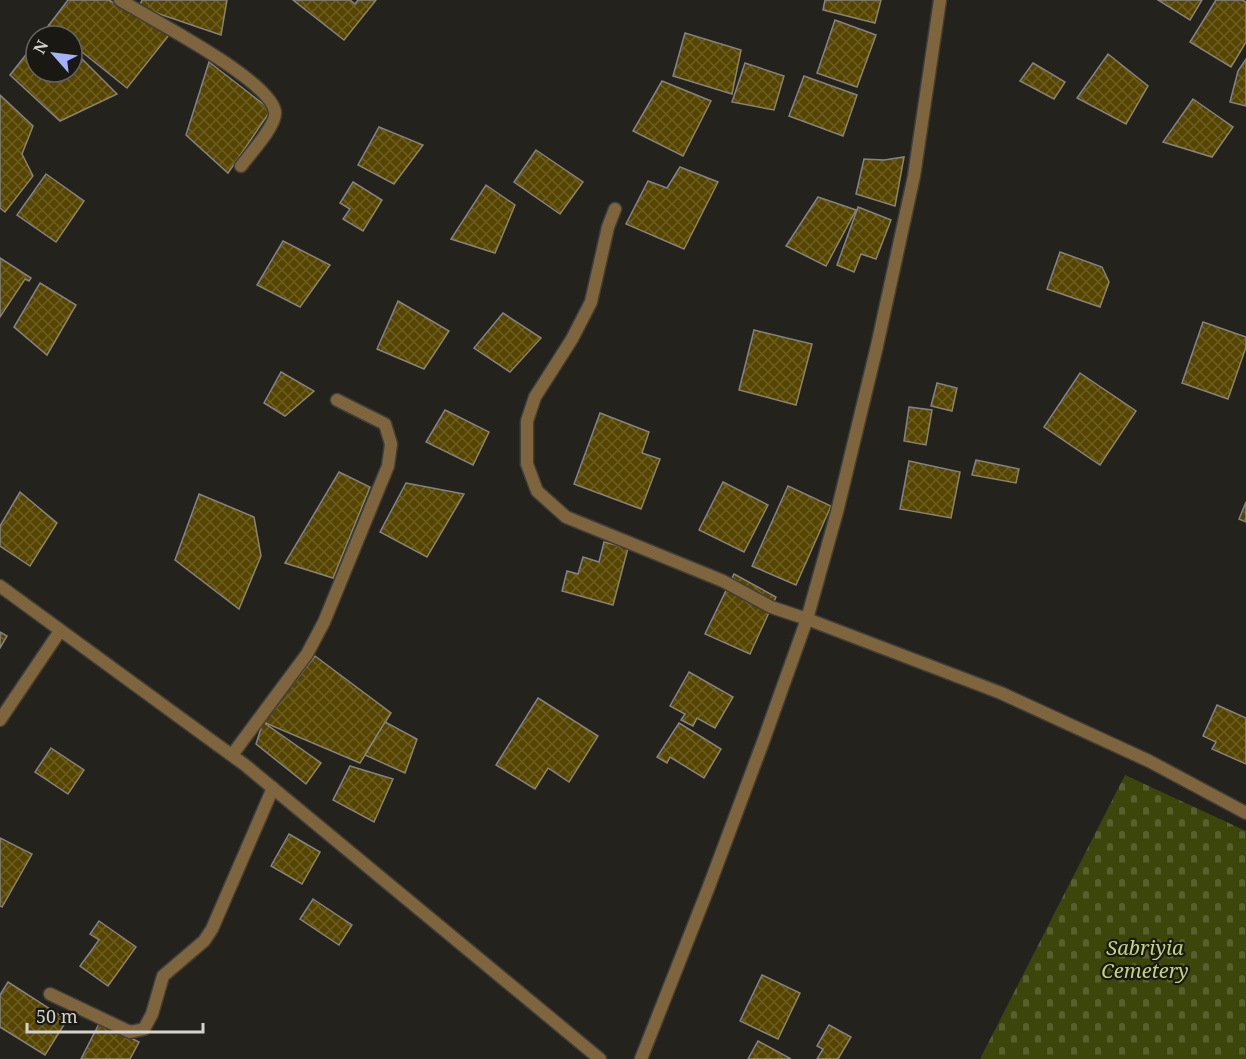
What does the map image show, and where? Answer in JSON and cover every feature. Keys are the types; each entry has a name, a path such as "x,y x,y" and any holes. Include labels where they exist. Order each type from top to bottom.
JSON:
{"street":[{"path":"120,0 214,54 266,96 275,110 275,121 241,166"},
{"path":"640,1059 712,879 807,619 840,501 877,346 911,187 940,0"},
{"path":"615,209 608,227 591,302 572,339 535,397 527,421 527,464 537,491 566,517 723,581 771,608 807,619 1001,693 1149,761 1246,813"},
{"path":"232,755 307,654 324,622 388,466 391,444 385,424 337,400"},
{"path":"0,586 232,755 600,1059"},
{"path":"0,720 60,631"},
{"path":"50,994 130,1032 144,1029 152,1014 163,976 204,942 212,929 273,788"}],"green space":[{"name":"Sabriyia Cemetery","path":"1125,775 1246,831 1246,1059 980,1059"}],"building":[{"path":"68,0 109,0 169,35 127,88 84,54 84,24 50,24"},
{"path":"142,0 227,0 221,35 139,7"},
{"path":"293,0 350,0 355,4 358,0 376,0 344,40"},
{"path":"825,0 881,0 875,23 823,10"},
{"path":"1158,0 1202,0 1190,20"},
{"path":"1216,0 1246,2 1246,42 1231,67 1190,42"},
{"path":"835,20 876,35 857,87 817,73"},
{"path":"685,33 741,50 732,94 673,76"},
{"path":"1108,54 1148,86 1126,124 1077,98"},
{"path":"24,57 24,84 84,84 84,61 117,94 60,121 10,75"},
{"path":"1246,59 1246,106 1230,102 1238,71"},
{"path":"209,62 271,110 228,173 186,135"},
{"path":"745,63 784,76 774,110 732,102"},
{"path":"1033,63 1065,82 1054,99 1020,81"},
{"path":"804,76 857,95 843,136 789,116"},
{"path":"662,81 711,101 683,156 633,131"},
{"path":"0,95 33,126 22,154 33,176 5,212 0,208"},
{"path":"1193,99 1233,127 1212,157 1163,142"},
{"path":"379,127 423,145 394,184 358,165"},
{"path":"536,150 583,182 560,214 514,182"},
{"path":"904,157 895,206 856,194 864,159 884,160"},
{"path":"680,167 718,182 684,249 626,224 648,181 667,188"},
{"path":"46,174 84,201 56,242 17,215"},
{"path":"353,182 382,200 363,231 343,219 350,209 340,203"},
{"path":"486,185 515,205 495,253 451,239"},
{"path":"818,197 856,210 826,266 786,246"},
{"path":"858,207 891,220 876,259 861,254 854,272 837,265"},
{"path":"283,241 330,265 300,307 257,285"},
{"path":"1060,252 1102,267 1109,282 1100,307 1047,289"},
{"path":"0,258 31,278 29,281 25,279 0,317"},
{"path":"40,283 76,305 47,355 14,327"},
{"path":"398,301 449,331 424,369 377,349"},
{"path":"503,313 541,338 510,372 474,348"},
{"path":"1203,322 1246,337 1246,347 1228,399 1182,383"},
{"path":"754,330 812,344 796,405 739,390"},
{"path":"281,372 314,391 285,416 264,403"},
{"path":"1080,373 1136,411 1100,465 1044,427"},
{"path":"937,383 957,388 952,411 931,406"},
{"path":"909,407 932,410 926,445 904,441"},
{"path":"445,410 489,432 473,465 426,442"},
{"path":"600,413 649,432 642,453 660,459 641,509 574,484"},
{"path":"976,460 1019,469 1016,483 972,475"},
{"path":"909,461 960,472 951,518 900,509"},
{"path":"339,472 370,487 333,578 285,563"},
{"path":"723,482 768,505 744,552 699,530"},
{"path":"406,483 464,494 427,557 380,532"},
{"path":"788,486 831,506 796,585 752,566"},
{"path":"20,492 57,523 30,566 0,546 0,526"},
{"path":"199,494 254,517 261,556 239,609 175,560"},
{"path":"1246,502 1246,522 1239,519"},
{"path":"604,542 628,548 613,605 562,591 567,571 578,574 583,557 599,562"},
{"path":"734,574 776,597 750,654 705,634"},
{"path":"0,632 7,636 0,648"},
{"path":"315,656 391,713 360,763 263,722"},
{"path":"689,672 733,697 715,728 697,718 693,726 681,720 685,714 670,706"},
{"path":"538,698 598,736 569,782 548,768 535,789 496,765"},
{"path":"1217,705 1246,718 1246,764 1212,749 1216,742 1203,736"},
{"path":"263,722 321,763 306,784 256,744"},
{"path":"385,722 417,739 405,773 365,755"},
{"path":"679,723 721,749 704,778 670,757 667,763 657,757"},
{"path":"51,748 84,770 68,794 35,772"},
{"path":"350,766 393,779 374,822 333,800"},
{"path":"289,834 320,852 302,884 271,866"},
{"path":"0,838 32,854 2,907 0,906"},
{"path":"313,899 352,925 339,945 300,919"},
{"path":"99,921 136,947 108,986 80,966 99,940 90,934"},
{"path":"762,975 800,993 778,1039 740,1021"},
{"path":"8,982 67,1020 45,1055 0,1027 0,995"},
{"path":"100,1022 139,1042 130,1059 81,1059"},
{"path":"829,1025 851,1037 838,1059 817,1059 823,1049 817,1046"},
{"path":"758,1041 791,1059 748,1059"}]}
